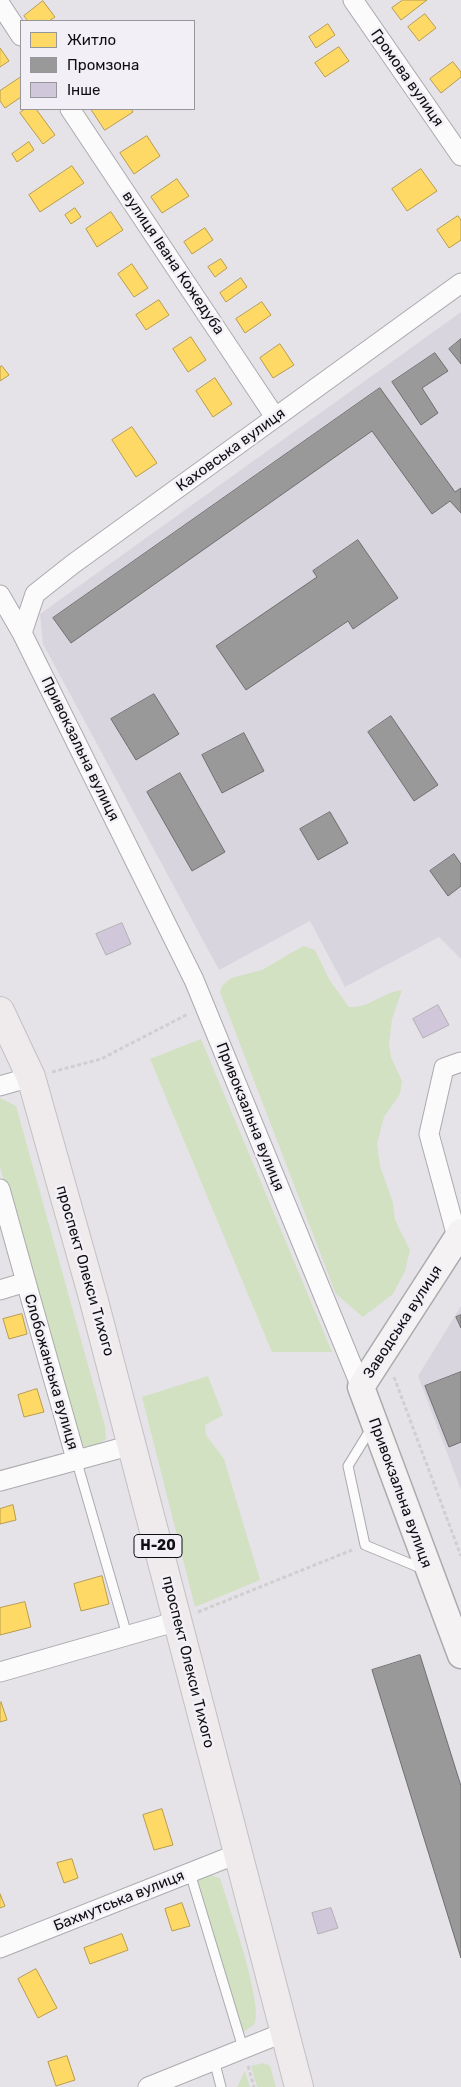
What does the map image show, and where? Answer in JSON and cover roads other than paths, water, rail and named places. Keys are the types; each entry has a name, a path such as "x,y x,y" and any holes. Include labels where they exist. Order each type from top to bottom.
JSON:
{"main road":[{"name":"проспект Олекси Тихого","path":"0,1011 31,1077 132,1445 299,2087"}],"street":[{"name":"Громова вулиця","path":"353,0 461,156"},
{"path":"0,4 20,34"},
{"name":"вулиця Івана Кожедуба","path":"71,110 275,417"},
{"name":"Каховська вулиця","path":"22,633 35,594 461,283"},
{"name":"Привокзальна вулиця","path":"0,595 22,633 190,972 361,1387 461,1655"},
{"path":"459,1235 429,1134 444,1068 461,1062"},
{"path":"0,1086 31,1077"},
{"path":"0,1189 26,1282"},
{"name":"Заводська вулиця","path":"361,1387 459,1235"},
{"name":"Слобожанська вулиця","path":"0,1290 26,1282 76,1459"},
{"path":"0,1481 132,1445"},
{"path":"0,1672 178,1621"},
{"name":"Бахмутська вулиця","path":"0,1948 237,1854"},
{"path":"148,2087 285,2032"}],"lane":[{"path":"374,1423 348,1466 365,1545 430,1571"},
{"path":"76,1459 127,1635"},
{"path":"190,1873 243,2048"},
{"path":"214,2060 221,2087"}]}
